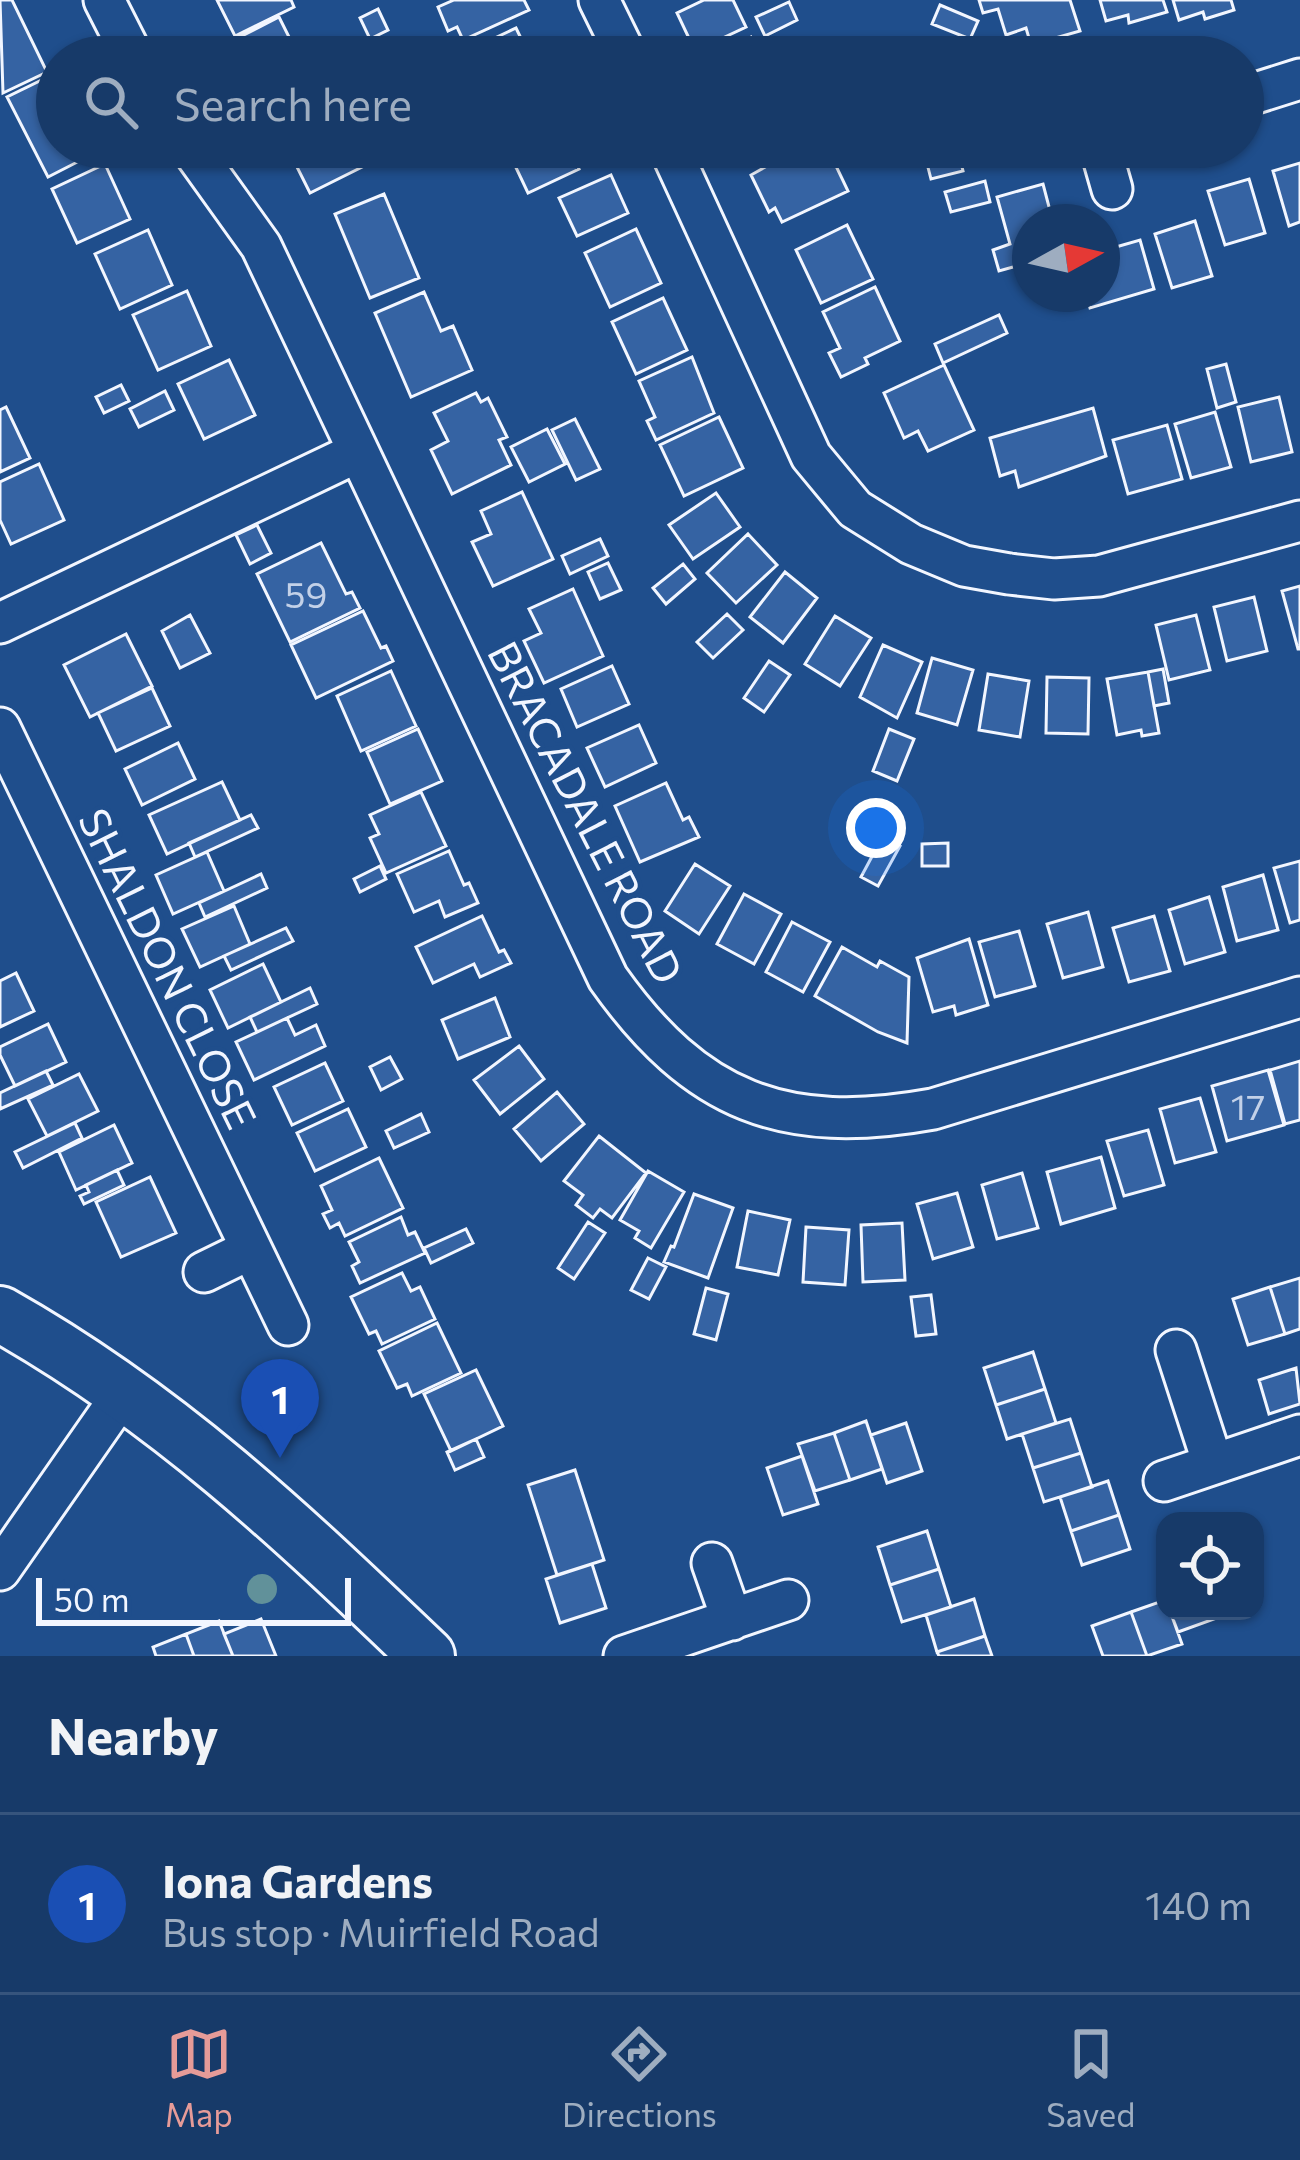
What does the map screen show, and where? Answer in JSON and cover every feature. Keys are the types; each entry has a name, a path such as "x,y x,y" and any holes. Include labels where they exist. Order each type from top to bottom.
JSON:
{"street":[{"path":"104,0 122,36"},
{"path":"599,0 617,36"},
{"path":"1264,90 1300,79"},
{"name":"BRACADALE ROAD","path":"205,168 261,246 608,977 639,1021 673,1054 714,1084 754,1104 841,1120 885,1118 933,1109 1300,997"},
{"path":"679,168 811,456 855,509 911,544 964,566 1054,579 1099,576 1300,521"},
{"path":"1106,168 1112,189"},
{"path":"0,623 358,452"},
{"name":"SHALDON CLOSE","path":"0,728 288,1325"},
{"path":"204,1272 251,1249"},
{"path":"0,1314 124,1392 217,1461 428,1656"},
{"path":"1176,1350 1213,1464"},
{"path":"0,1570 124,1392"},
{"path":"1164,1481 1300,1435"},
{"path":"712,1563 732,1620"},
{"path":"624,1656 788,1600"}],"building":[{"path":"0,0 12,0 36,49 36,77 3,93"},
{"path":"217,0 291,0 294,7 235,36"},
{"path":"454,0 524,0 529,10 472,36 461,36 457,27 448,31 438,7"},
{"path":"704,0 733,0 746,27 727,36 688,36 677,13"},
{"path":"979,0 1070,0 1080,31 1028,36 1026,28 1006,35 998,9 983,13"},
{"path":"1100,0 1163,0 1167,12 1129,23 1128,15 1106,21"},
{"path":"1173,0 1231,0 1234,10 1205,19 1203,12 1179,20"},
{"path":"789,2 797,20 765,36 756,17"},
{"path":"940,5 978,21 971,36 932,24"},
{"path":"378,9 388,30 369,36 360,18"},
{"path":"279,17 288,36 242,36"},
{"path":"36,83 36,154 7,97"},
{"path":"1300,163 1300,222 1289,226 1273,171"},
{"path":"43,168 66,168 48,177"},
{"path":"97,168 107,168 130,219 77,243 52,189"},
{"path":"298,168 360,168 310,193"},
{"path":"516,168 579,168 579,169 528,193"},
{"path":"764,168 837,168 848,191 782,222 775,208 769,212 751,175"},
{"path":"928,168 962,168 963,171 931,179"},
{"path":"611,175 628,213 577,236 559,198"},
{"path":"1249,179 1265,233 1225,245 1208,191"},
{"path":"985,181 990,202 951,212 945,192"},
{"path":"1043,184 1048,204 1012,204 1012,267 999,271 993,250 1010,244 997,197"},
{"path":"384,194 419,278 370,298 335,214"},
{"path":"1195,221 1212,276 1172,288 1155,234"},
{"path":"847,225 873,279 821,303 796,250"},
{"path":"636,229 661,283 610,307 585,253"},
{"path":"148,230 172,285 120,309 95,254"},
{"path":"1140,240 1154,289 1120,299 1120,246"},
{"path":"875,287 900,341 865,358 868,364 841,377 829,353 840,348 823,312"},
{"path":"187,291 211,346 158,370 133,315"},
{"path":"424,292 441,331 453,326 472,370 411,397 375,313"},
{"path":"663,298 687,350 636,374 612,322"},
{"path":"999,315 1007,333 943,363 935,344"},
{"path":"692,357 714,413 656,440 647,421 655,417 639,381"},
{"path":"229,360 255,415 204,439 178,384"},
{"path":"1226,364 1236,402 1217,408 1207,369"},
{"path":"944,365 974,430 928,451 918,431 904,438 884,393"},
{"path":"121,385 129,401 104,413 96,397"},
{"path":"165,391 174,410 139,427 130,409"},
{"path":"476,393 481,402 488,398 507,437 499,440 511,465 452,494 431,450 448,441 434,413"},
{"path":"1279,397 1292,452 1251,462 1238,407"},
{"path":"6,407 30,458 0,472 0,410"},
{"path":"1093,408 1106,456 1019,487 1015,471 1000,476 990,438"},
{"path":"1215,412 1231,467 1191,478 1175,424"},
{"path":"719,417 743,468 684,496 660,445"},
{"path":"575,419 600,469 576,480 552,430"},
{"path":"1167,425 1182,479 1128,494 1113,440"},
{"path":"547,429 565,464 529,482 511,447"},
{"path":"39,464 64,520 11,544 0,520 0,482"},
{"path":"522,492 553,559 493,586 472,542 491,534 481,511"},
{"path":"716,493 740,527 693,559 669,525"},
{"path":"257,525 271,553 250,564 236,535"},
{"path":"748,534 777,565 736,603 707,573"},
{"path":"600,539 608,556 570,574 562,556"},
{"path":"321,543 346,594 352,592 360,608 290,642 257,574"},
{"path":"608,563 621,590 600,599 588,572"},
{"path":"683,564 695,579 666,604 653,588"},
{"path":"785,572 817,598 783,643 750,617"},
{"path":"1300,586 1300,649 1298,649 1282,591"},
{"path":"573,589 603,656 544,683 524,641 541,633 529,609"},
{"path":"1254,597 1267,651 1227,661 1214,607"},
{"path":"363,611 381,648 386,646 393,661 316,698 291,645"},
{"path":"727,614 743,630 713,658 697,642"},
{"path":"190,615 210,653 180,668 162,631"},
{"path":"1196,615 1210,670 1169,680 1156,625"},
{"path":"835,616 871,638 840,686 805,664"},
{"path":"126,634 152,686 90,717 64,665"},
{"path":"883,645 922,662 897,718 860,697"},
{"path":"932,658 973,670 957,725 917,713"},
{"path":"769,661 790,675 764,712 744,698"},
{"path":"612,666 629,704 577,727 561,689"},
{"path":"1163,669 1169,703 1154,706 1148,672"},
{"path":"391,671 416,726 361,751 337,696"},
{"path":"1148,672 1159,733 1142,736 1141,730 1117,735 1107,679"},
{"path":"988,674 1029,681 1020,737 979,730"},
{"path":"1047,677 1089,678 1088,734 1046,733"},
{"path":"152,688 170,726 116,751 98,713"},
{"path":"639,725 656,763 605,787 587,748"},
{"path":"418,729 442,781 390,804 367,752"},
{"path":"889,729 914,739 897,781 873,771"},
{"path":"178,743 195,779 142,805 125,769"},
{"path":"222,782 240,820 167,854 149,815"},
{"path":"666,783 683,820 689,817 699,837 640,862 615,806"},
{"path":"421,792 446,846 386,873 370,838 379,834 370,815"},
{"path":"251,815 258,828 195,857 189,843"},
{"path":"883,836 900,846 878,886 861,877"},
{"path":"948,843 948,866 922,866 922,844"},
{"path":"449,851 478,903 445,917 439,901 414,912 397,874"},
{"path":"207,852 224,891 173,914 156,875"},
{"path":"1300,861 1300,920 1290,923 1274,868"},
{"path":"695,864 730,886 699,934 665,911"},
{"path":"380,866 386,879 360,892 354,879"},
{"path":"261,874 267,888 205,917 199,903"},
{"path":"1263,875 1278,930 1237,941 1223,887"},
{"path":"744,894 781,914 754,964 717,944"},
{"path":"1209,897 1225,952 1185,964 1169,910"},
{"path":"234,906 250,944 200,967 182,929"},
{"path":"1088,912 1103,967 1063,978 1047,924"},
{"path":"482,916 499,952 504,950 511,963 480,977 474,964 433,983 416,947"},
{"path":"1154,916 1170,971 1129,982 1113,928"},
{"path":"792,922 830,942 803,992 766,972"},
{"path":"286,928 293,941 231,970 224,956"},
{"path":"1019,931 1035,986 995,997 979,942"},
{"path":"969,939 988,1005 956,1015 954,1006 933,1012 917,958"},
{"path":"842,947 877,967 880,961 909,977 907,1043 815,996"},
{"path":"263,964 281,1002 228,1028 210,990"},
{"path":"16,973 34,1011 0,1027 0,981"},
{"path":"310,988 317,1004 257,1032 250,1017"},
{"path":"495,998 510,1037 458,1059 442,1020"},
{"path":"287,1018 295,1035 316,1025 325,1046 254,1080 236,1042"},
{"path":"48,1024 66,1062 15,1086 0,1047"},
{"path":"519,1046 544,1079 500,1114 474,1080"},
{"path":"390,1057 402,1079 381,1090 370,1067"},
{"path":"1300,1061 1300,1120 1285,1124 1270,1070"},
{"path":"325,1063 343,1101 292,1125 274,1087"},
{"path":"1268,1070 1284,1125 1227,1141 1212,1086"},
{"path":"46,1071 53,1085 0,1109 0,1093"},
{"path":"79,1074 98,1111 47,1136 28,1099"},
{"path":"557,1092 584,1124 541,1161 514,1129"},
{"path":"1200,1098 1216,1152 1175,1163 1160,1109"},
{"path":"348,1109 366,1147 315,1171 297,1133"},
{"path":"421,1114 429,1132 394,1148 386,1131"},
{"path":"75,1123 82,1138 23,1168 15,1152"},
{"path":"114,1125 132,1163 76,1190 59,1152"},
{"path":"1148,1130 1164,1185 1124,1196 1107,1141"},
{"path":"599,1136 646,1173 612,1218 600,1209 593,1218 576,1205 583,1195 564,1181"},
{"path":"1101,1157 1115,1208 1061,1224 1047,1172"},
{"path":"379,1158 403,1208 345,1236 339,1223 330,1228 323,1214 332,1210 321,1186"},
{"path":"117,1170 124,1185 84,1204 80,1196 89,1192 86,1185"},
{"path":"648,1171 684,1192 651,1248 635,1238 639,1231 620,1220"},
{"path":"1022,1173 1038,1228 997,1239 982,1185"},
{"path":"150,1177 176,1233 121,1257 96,1202"},
{"path":"957,1193 973,1247 933,1259 917,1204"},
{"path":"694,1194 733,1208 708,1278 664,1262"},
{"path":"748,1211 790,1220 778,1275 737,1267"},
{"path":"401,1217 408,1235 415,1232 425,1253 360,1283 352,1266 359,1262 349,1242"},
{"path":"588,1222 605,1233 574,1279 558,1268"},
{"path":"902,1223 905,1280 863,1282 861,1225"},
{"path":"806,1227 849,1230 845,1285 803,1282"},
{"path":"466,1229 473,1243 431,1263 424,1248"},
{"path":"648,1258 666,1267 649,1299 631,1290"},
{"path":"402,1273 411,1291 420,1287 435,1319 382,1344 376,1331 369,1334 351,1297"},
{"path":"1300,1278 1300,1329 1285,1334 1270,1287"},
{"path":"1270,1287 1285,1334 1248,1345 1233,1299"},
{"path":"706,1288 728,1294 716,1340 694,1334"},
{"path":"931,1295 936,1334 916,1336 911,1297"},
{"path":"437,1323 461,1373 412,1396 407,1384 397,1388 379,1351"},
{"path":"1033,1352 1045,1389 996,1405 984,1368"},
{"path":"1296,1368 1300,1404 1269,1414 1259,1380"},
{"path":"476,1370 503,1426 451,1451 424,1394"},
{"path":"1045,1389 1056,1423 1007,1439 996,1405"},
{"path":"1070,1419 1081,1453 1033,1468 1022,1434"},
{"path":"866,1421 882,1469 850,1480 834,1433"},
{"path":"906,1423 922,1471 887,1483 871,1435"},
{"path":"834,1433 850,1480 815,1491 798,1444"},
{"path":"476,1439 484,1457 455,1470 447,1452"},
{"path":"1081,1453 1092,1487 1044,1502 1033,1468"},
{"path":"802,1456 818,1504 783,1515 767,1468"},
{"path":"575,1470 604,1560 557,1575 528,1485"},
{"path":"1108,1481 1119,1515 1071,1531 1060,1497"},
{"path":"1119,1515 1130,1549 1082,1565 1071,1531"},
{"path":"927,1531 939,1569 890,1585 878,1547"},
{"path":"592,1564 606,1608 560,1623 546,1579"},
{"path":"939,1569 951,1607 902,1622 890,1585"},
{"path":"974,1599 985,1636 937,1652 926,1615"},
{"path":"1156,1603 1156,1620 1173,1620 1182,1644 1147,1656 1131,1612"},
{"path":"1131,1612 1147,1656 1103,1656 1092,1626"},
{"path":"261,1619 276,1656 233,1656 224,1634"},
{"path":"1173,1620 1211,1620 1178,1632"},
{"path":"219,1621 233,1656 194,1656 186,1634"},
{"path":"186,1634 194,1656 156,1656 153,1647"},
{"path":"985,1636 992,1656 939,1656 937,1652"}],"place":[{"name":"Iona Gardens","path":"280,1458"}]}
